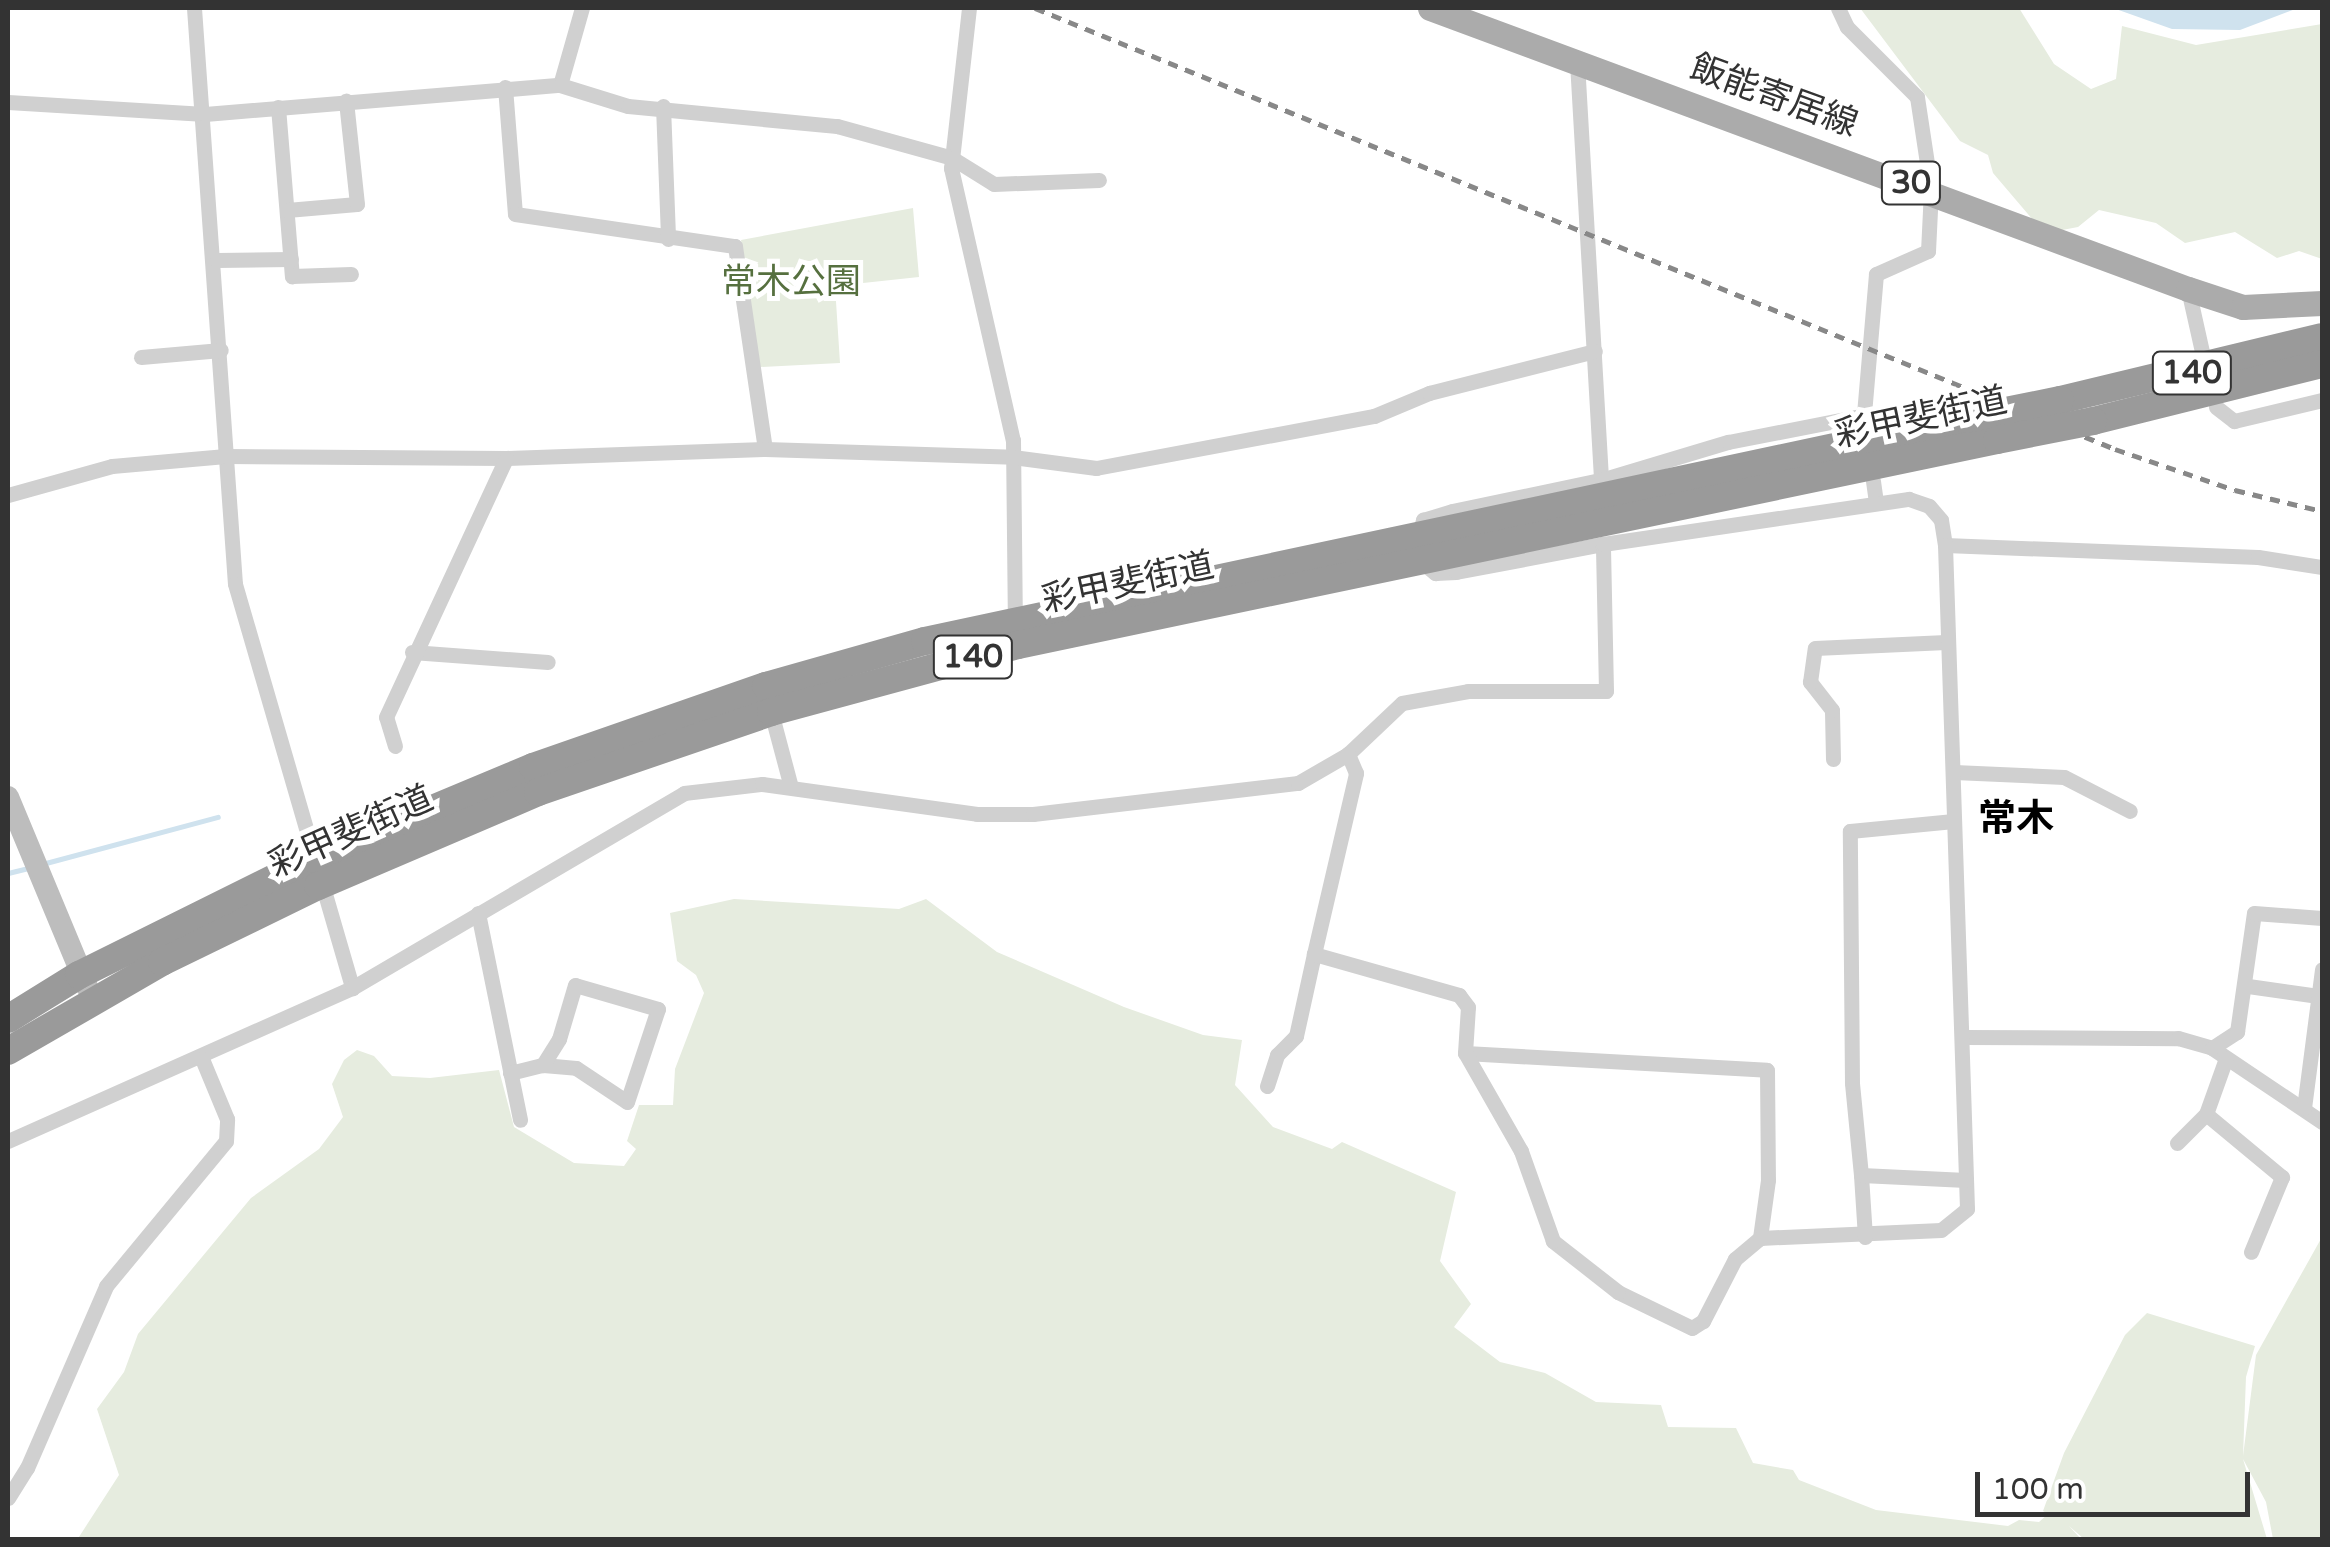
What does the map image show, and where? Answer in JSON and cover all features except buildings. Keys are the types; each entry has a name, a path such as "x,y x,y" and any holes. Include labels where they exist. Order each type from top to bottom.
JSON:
{"highway":[{"name":"彩甲斐街道","path":"315,872 772,712 1018,645 2322,337"},
{"name":"彩甲斐街道","path":"8,1019 86,987 315,872 673,717 925,641 2093,421 2322,364"},
{"name":"彩甲斐街道","path":"8,1051 86,987"}],"main road":[{"name":"飯能寄居線","path":"1430,8 1931,190 2188,289 2243,307 2322,303"}],"street":[{"path":"194,8 217,260 235,584 315,872 352,988"},
{"path":"560,84 582,8"},
{"path":"969,8 952,158 1013,457 1015,621"},
{"path":"1314,954 1458,995 1468,1007 1466,1053 1521,1151 1553,1241 1618,1292 1692,1328 1703,1321 1735,1259 1760,1238 1865,1237 1941,1230 1967,1209 1954,772 1941,520 1929,506 1909,499 1876,502 1603,544 1456,572 1435,573 1419,548 1422,520 1452,511 1601,480 1728,442 1862,422 1876,274 1928,252 1931,190 1916,97 1848,27 1838,8"},
{"path":"1578,62 1601,480"},
{"path":"8,102 205,114 560,84 628,106 664,106 837,126 952,158 994,184 1099,180"},
{"path":"505,87 516,214 735,246 765,449"},
{"path":"286,210 357,204 346,101"},
{"path":"664,106 668,239"},
{"path":"278,107 292,276 351,274"},
{"path":"217,260 290,258"},
{"path":"2188,289 2202,356"},
{"path":"141,358 221,350"},
{"path":"8,495 112,466 226,456 506,458 765,449 1013,457 1096,468 1374,416 1429,393 1596,351"},
{"path":"2216,407 2234,420 2322,400"},
{"path":"395,746 386,717 412,652 506,458"},
{"path":"1873,481 1876,502"},
{"path":"8,1142 202,1059 352,988 684,793 723,785 792,787 976,814 1033,814 1258,791 1298,783 1348,754 1402,703 1420,698 1606,691 1603,544"},
{"path":"1945,545 2258,557 2322,567"},
{"path":"1834,759 1832,710 1810,682 1815,648 1946,642"},
{"path":"412,652 548,662"},
{"path":"772,712 792,787"},
{"path":"1267,1086 1276,1055 1296,1036 1356,774 1348,754"},
{"path":"1954,772 2064,778 2130,812"},
{"path":"8,797 86,987"},
{"path":"1865,1237 1852,1083 1850,831 1954,821"},
{"path":"2177,1142 2206,1114 2219,1053 2237,1032 2248,986 2254,912 2322,917 2322,927"},
{"path":"478,913 520,1120"},
{"path":"2304,1108 2322,969"},
{"path":"510,1073 542,1065 590,1074 627,1102 658,1009 575,985 559,1039 542,1065"},
{"path":"2248,986 2318,996"},
{"path":"1963,1037 2178,1038 2219,1053 2322,1122"},
{"path":"1466,1053 1767,1070 1768,1180 1760,1238"},
{"path":"8,1498 27,1468 106,1286 226,1141 227,1120 202,1059"},
{"path":"2206,1114 2282,1177 2251,1252"},
{"path":"1860,1175 1966,1180"}],"green space":[{"path":"1860,8 2019,8 2054,64 2091,89 2116,79 2122,26 2196,45 2322,24 2322,259 2299,251 2277,258 2235,232 2185,243 2156,223 2099,210 2078,227 2057,231 2033,220 1993,173 1988,155 1960,141"},
{"name":"常木公園","path":"913,208 919,277 835,286 840,363 760,367 741,240"},
{"path":"734,899 899,909 926,899 997,952 1124,1007 1203,1035 1242,1040 1235,1085 1273,1127 1332,1149 1342,1142 1456,1192 1440,1261 1471,1304 1454,1327 1500,1362 1545,1373 1596,1402 1661,1405 1668,1427 1736,1428 1753,1463 1793,1470 1799,1480 1876,1510 2008,1526 2019,1520 2039,1522 2048,1514 2043,1511 2064,1453 2125,1335 2147,1313 2255,1346 2246,1377 2243,1456 2256,1355 2322,1237 2322,1539 2273,1539 2266,1502 2243,1459 2267,1539 2084,1539 2069,1526 2081,1539 77,1540 119,1475 97,1409 124,1372 138,1334 251,1198 319,1149 343,1117 332,1084 344,1060 357,1050 374,1056 392,1076 430,1078 499,1070 514,1127 574,1163 624,1166 636,1149 627,1141 639,1105 673,1105 675,1069 704,993 696,975 677,961 670,913"}],"water":[{"path":"2113,8 2298,8 2240,30 2172,29"}],"waterway":[{"path":"42,864 218,817"},
{"path":"8,873 32,867"}],"railway":[{"path":"1035,8 2115,449 2235,490 2322,511"}],"district":[{"name":"常木","path":"2016,820"}]}
